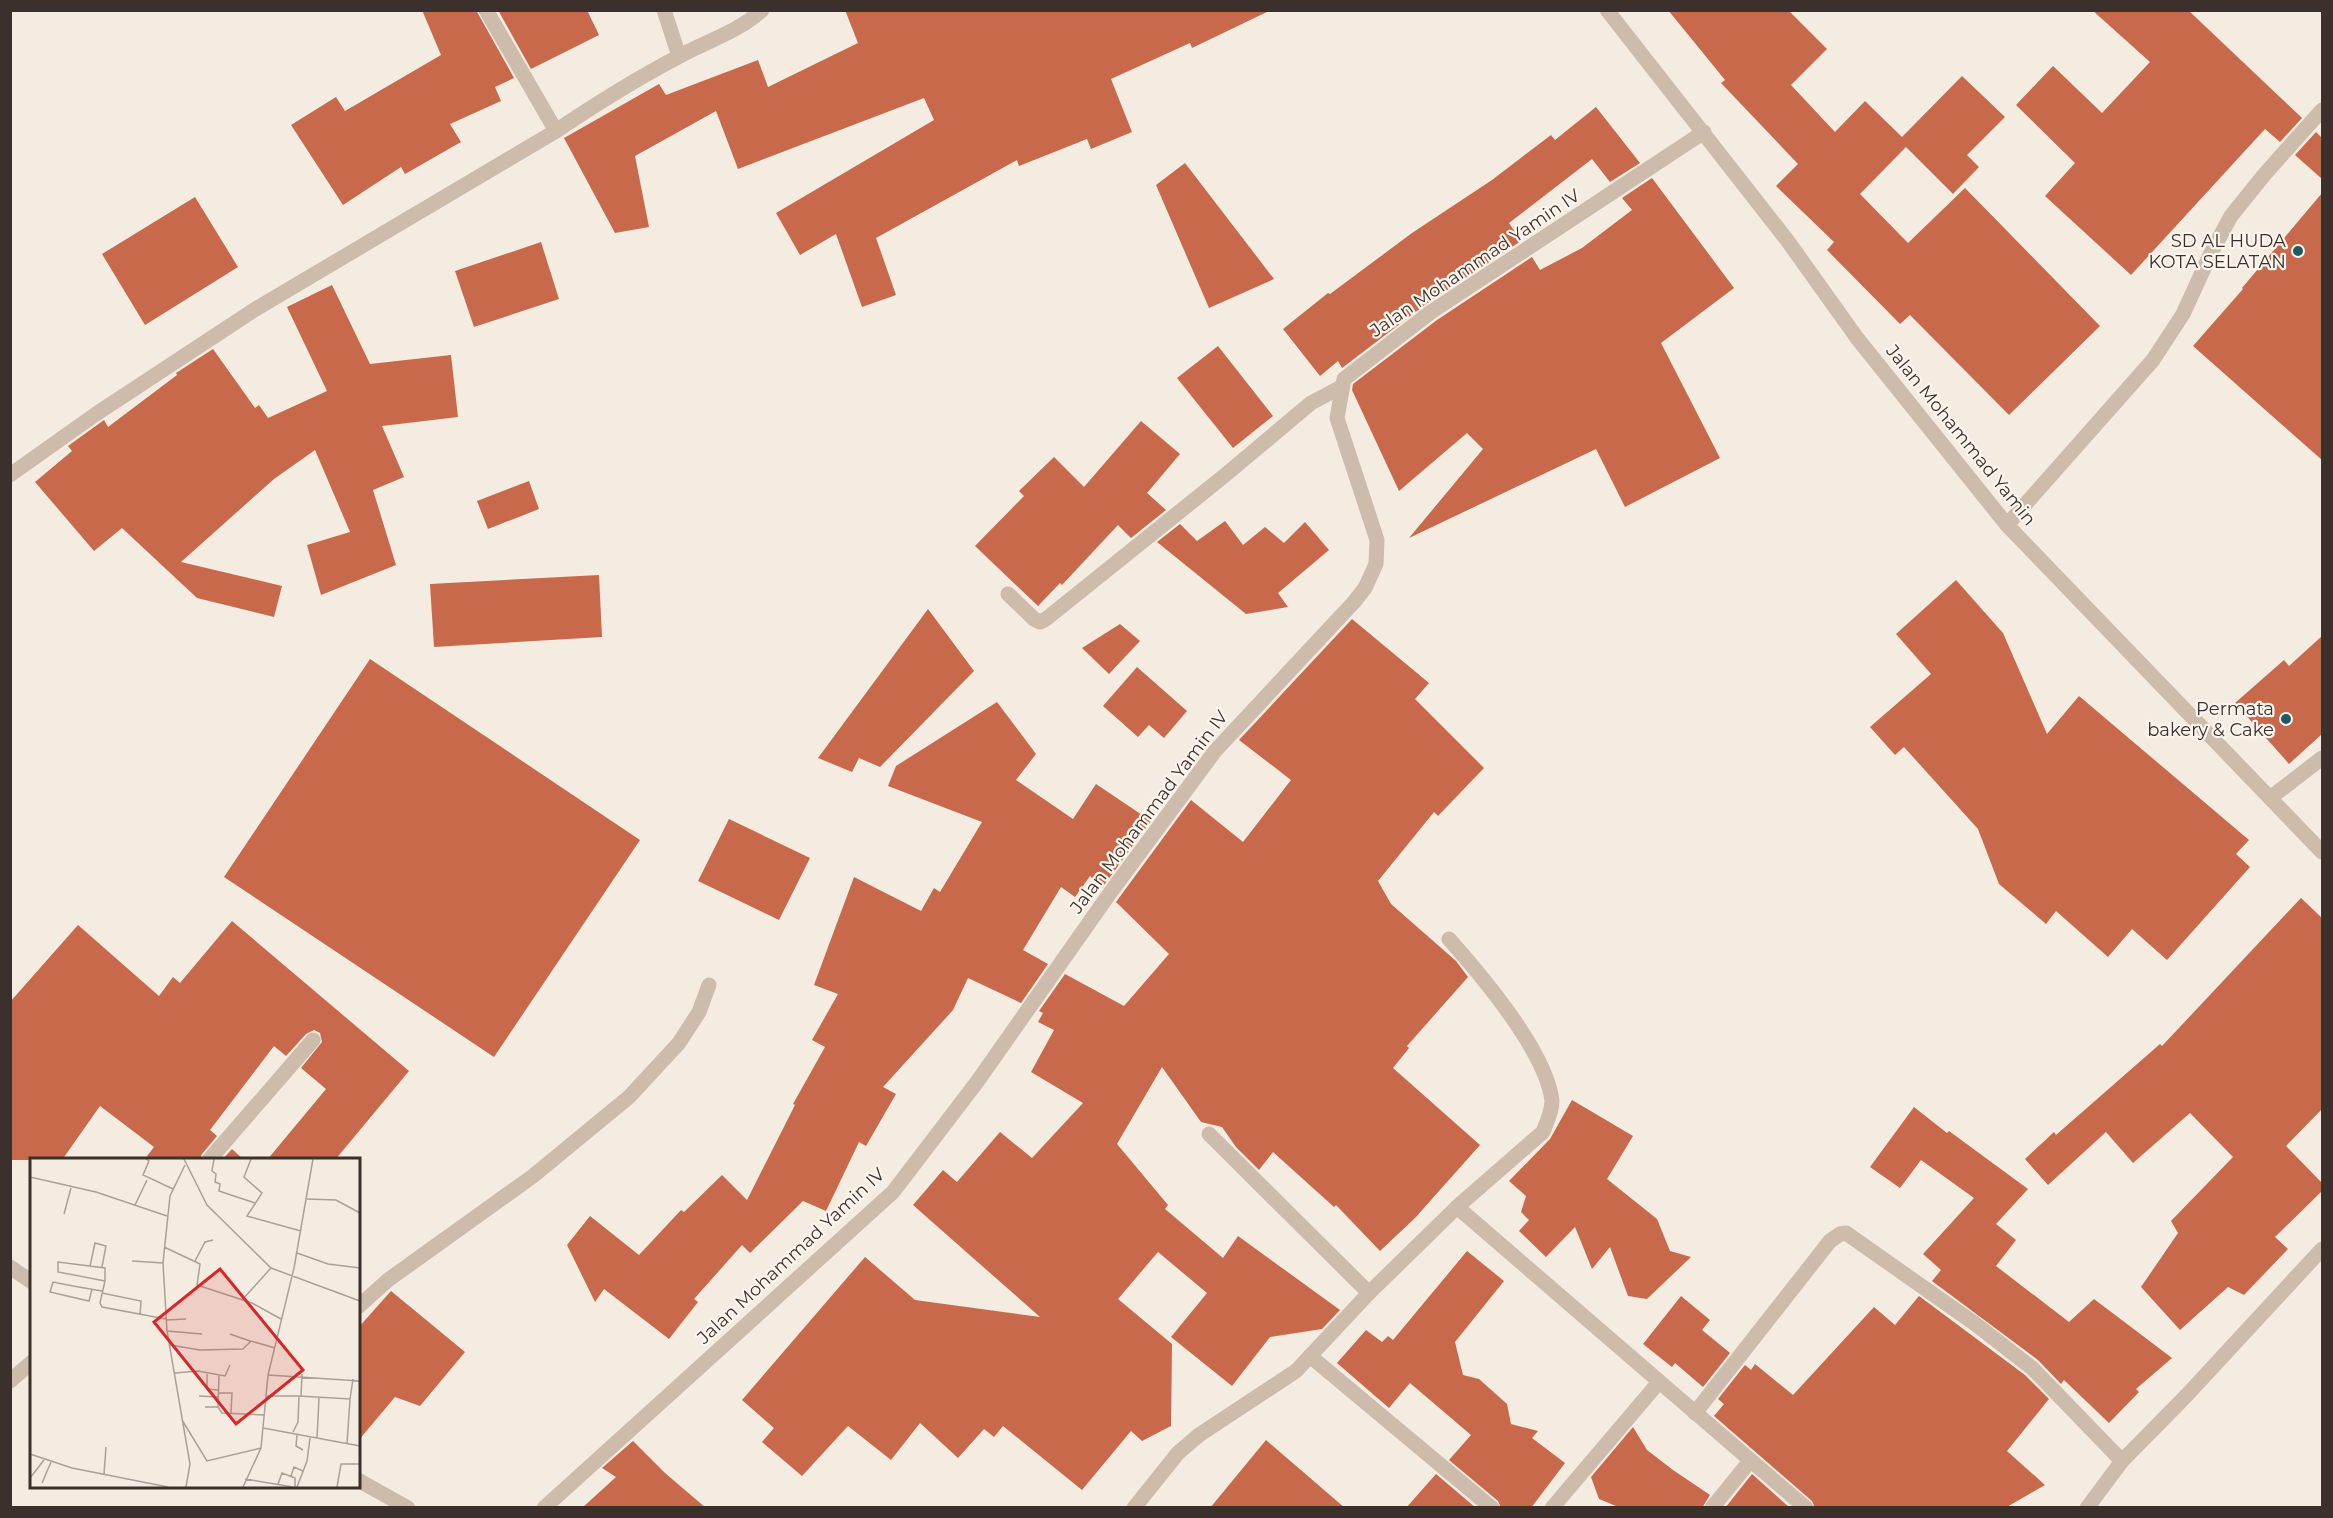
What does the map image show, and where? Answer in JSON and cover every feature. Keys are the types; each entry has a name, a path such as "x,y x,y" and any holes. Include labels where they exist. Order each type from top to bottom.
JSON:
{"street":[{"path":"486,10 556,131"},
{"path":"664,10 679,56"},
{"path":"10,475 96,414 254,310 556,131 604,99 679,56 720,38 752,20 762,10"},
{"name":"Jalan Mohammad Yamin","path":"1607,10 1787,240 1857,338 2007,525 2322,852"},
{"path":"2007,525 2153,360 2183,314 2231,216 2322,110"},
{"name":"Jalan Mohammad Yamin IV","path":"544,1508 893,1192 977,1082 1117,884 1215,751 1365,588 1376,564 1377,540 1337,418 1344,379 1431,312 1704,132"},
{"path":"1008,594 1034,620 1040,622 1046,619 1311,403 1341,387"},
{"path":"2270,798 2322,758"},
{"path":"1134,1508 1178,1452 1296,1371 1456,1207 1543,1132 1549,1119 1552,1102 1540,1061 1475,969 1449,939"},
{"path":"360,1305 388,1280 533,1176 629,1097 679,1043 699,1012 709,985"},
{"path":"211,1158 313,1040"},
{"path":"1209,1134 1370,1293"},
{"path":"1456,1207 1806,1508"},
{"path":"1695,1413 1830,1241 1846,1233 1974,1323 2032,1368 2122,1461"},
{"path":"2087,1508 2122,1461 2186,1396 2322,1249"},
{"path":"10,1267 30,1281"},
{"path":"1310,1356 1492,1508"},
{"path":"10,1381 30,1364"},
{"path":"1552,1508 1659,1382"},
{"path":"1712,1508 1750,1461"},
{"path":"360,1481 408,1508"}],"building":[{"path":"422,10 476,10 514,78 495,87 501,101 450,124 461,142 405,174 401,167 343,205 291,125 336,97 345,111 441,55"},
{"path":"498,10 587,10 599,35 531,69"},
{"path":"845,10 1271,10 1192,48 1190,43 1111,79 1132,132 1091,149 1087,139 1019,166 1017,160 876,238 896,295 862,307 836,234 800,255 776,213 934,120 924,98 738,169 716,111 635,156 649,227 615,233 564,138 659,84 666,95 758,60 768,87 858,43"},
{"path":"1668,10 1788,10 1827,49 1791,85 1835,132 1865,101 1902,137 1962,76 2005,117 1967,155 1979,167 1953,194 1906,147 1860,194 1908,243 1965,188 2100,326 2009,415 1910,315 1900,324 1827,250 1834,242 1776,186 1798,164 1721,83 1725,80"},
{"path":"2092,10 2188,10 2302,118 2280,142 2265,129 2131,275 2045,196 2075,163 2016,105 2053,66 2102,113 2150,62"},
{"path":"1596,107 1640,163 1610,182 1592,159 1509,223 1521,241 1426,304 1342,368 1338,361 1320,376 1283,329 1328,293 1330,294 1412,233 1492,180 1551,135 1555,140"},
{"path":"2316,132 2322,138 2322,179 2295,155"},
{"path":"1185,163 1274,279 1209,308 1156,185"},
{"path":"1652,178 1734,288 1661,343 1720,458 1625,507 1596,449 1409,538 1483,449 1467,433 1399,491 1352,390 1353,384 1437,320 1532,257 1540,270 1582,248 1632,210 1622,198"},
{"path":"2322,193 2322,460 2193,346"},
{"path":"195,197 238,267 145,325 102,254"},
{"path":"541,242 559,299 474,327 455,271"},
{"path":"332,285 370,364 451,355 458,417 382,426 404,477 373,490 396,565 321,595 307,545 350,532 315,450 274,479 181,562 282,586 274,617 197,598 122,528 94,551 35,482 72,451 68,446 104,420 108,427 177,375 176,373 213,349 255,408 259,405 268,418 327,391 287,307"},
{"path":"1218,346 1273,416 1233,448 1177,378"},
{"path":"1141,421 1180,454 1147,493 1166,510 1131,538 1118,525 1062,585 1060,583 1038,606 975,546 1024,496 1019,491 1054,457 1084,487"},
{"path":"529,481 539,509 488,529 477,501"},
{"path":"1225,521 1243,545 1265,527 1284,543 1305,522 1329,550 1278,593 1288,607 1246,614 1157,542 1180,524 1197,541"},
{"path":"599,575 602,637 434,647 430,584"},
{"path":"1956,580 2003,633 2047,734 2079,696 2249,840 2236,854 2250,867 2167,960 2132,929 2108,957 2056,911 2046,924 1999,884 1978,829 1904,747 1895,755 1870,727 1931,674 1896,634"},
{"path":"928,609 974,671 880,767 859,758 852,772 818,758"},
{"path":"1352,619 1429,683 1415,699 1484,768 1438,816 1434,812 1378,881 1391,904 1456,961 1468,977 1407,1046 1409,1048 1393,1068 1480,1145 1415,1218 1380,1251 1336,1205 1334,1207 1273,1152 1259,1170 1236,1147 1222,1127 1201,1122 1162,1067 1117,1144 1168,1205 1165,1209 1223,1258 1238,1236 1340,1310 1322,1329 1270,1337 1232,1386 1171,1337 1207,1293 1158,1252 1118,1299 1172,1344 1171,1426 1142,1441 1131,1431 1082,1490 1003,1426 994,1437 984,1429 958,1458 920,1423 891,1460 848,1426 802,1476 762,1442 774,1428 742,1400 865,1257 915,1300 1040,1317 913,1205 943,1170 957,1182 1000,1132 1032,1158 1083,1103 1031,1072 1054,1030 1038,1022 1043,1013 1039,1011 1065,974 1124,1006 1169,954 1116,902 1191,800 1243,842 1291,780 1239,740"},
{"path":"1120,624 1140,641 1109,674 1082,648"},
{"name":"Permata bakery & Cake","path":"2322,636 2322,734 2289,764 2235,703 2284,660 2289,666"},
{"path":"370,659 640,840 494,1057 224,877"},
{"path":"1137,667 1187,711 1164,738 1149,725 1138,737 1103,706"},
{"path":"997,702 1036,754 1016,780 1073,819 1096,784 1151,821 1102,888 1090,876 1075,897 1061,887 1023,950 1048,964 1021,1003 968,978 953,1010 883,1087 896,1094 866,1146 859,1142 826,1211 803,1201 750,1253 742,1245 694,1299 698,1302 669,1339 604,1289 595,1302 567,1245 590,1216 639,1255 681,1210 684,1212 722,1175 747,1200 795,1105 793,1104 825,1047 812,1040 838,994 814,985 854,877 921,911 934,888 940,892 982,822 888,786 896,766"},
{"path":"729,819 810,858 779,920 698,881"},
{"path":"2301,898 2322,918 2322,1109 2286,1146 2322,1183 2322,1191 2275,1237 2288,1249 2244,1295 2228,1287 2180,1330 2141,1287 2178,1233 2171,1221 2233,1157 2190,1113 2133,1163 2106,1132 2048,1185 2025,1159 2054,1132 2056,1135 2160,1044 2162,1046"},
{"path":"232,921 409,1071 337,1158 269,1158 326,1089 301,1068 322,1042 320,1033 314,1030 306,1034 286,1056 274,1046 210,1130 217,1136 200,1158 146,1158 154,1147 100,1106 63,1158 10,1160 10,1002 78,925 159,996 173,977 180,983"},
{"path":"1572,1100 1633,1136 1607,1179 1657,1219 1670,1251 1691,1257 1647,1299 1628,1296 1610,1247 1592,1269 1575,1227 1546,1257 1519,1231 1529,1220 1521,1212 1526,1196 1509,1181 1550,1139"},
{"path":"1914,1107 1947,1133 1949,1131 2028,1189 1996,1224 2016,1240 1996,1266 2069,1322 2094,1299 2172,1358 2136,1389 2139,1392 2109,1423 2064,1380 2061,1384 2038,1360 1932,1281 1941,1270 1923,1254 1974,1198 1921,1160 1900,1188 1870,1167"},
{"path":"232,1149 242,1158 224,1158"},
{"path":"1467,1251 1504,1281 1455,1342 1463,1375 1479,1379 1507,1404 1511,1424 1538,1431 1532,1438 1565,1463 1531,1508 1501,1508 1498,1501 1449,1460 1471,1435 1410,1383 1389,1408 1337,1363 1366,1330 1382,1342 1388,1336 1393,1340"},
{"path":"391,1291 465,1352 420,1406 395,1397 360,1439 360,1326"},
{"path":"1681,1296 1710,1320 1702,1330 1730,1353 1703,1387 1675,1363 1672,1367 1643,1344"},
{"path":"1919,1296 2025,1375 2049,1399 2007,1451 2045,1485 2005,1508 1815,1508 1812,1501 1714,1416 1724,1404 1718,1399 1745,1365 1751,1370 1755,1364 1793,1395 1874,1307 1895,1325"},
{"path":"1633,1427 1647,1450 1710,1495 1702,1508 1621,1508 1599,1499 1591,1477"},
{"path":"1266,1440 1345,1508 1210,1508"},
{"path":"633,1441 665,1473 706,1508 582,1508 616,1477 602,1468"},
{"path":"1436,1474 1476,1508 1406,1508"},
{"path":"1752,1474 1790,1508 1725,1508"}],"place":[{"name":"SD AL HUDA KOTA SELATAN","path":"2298,251"},
{"name":"Permata bakery & Cake","path":"2286,719"}]}
